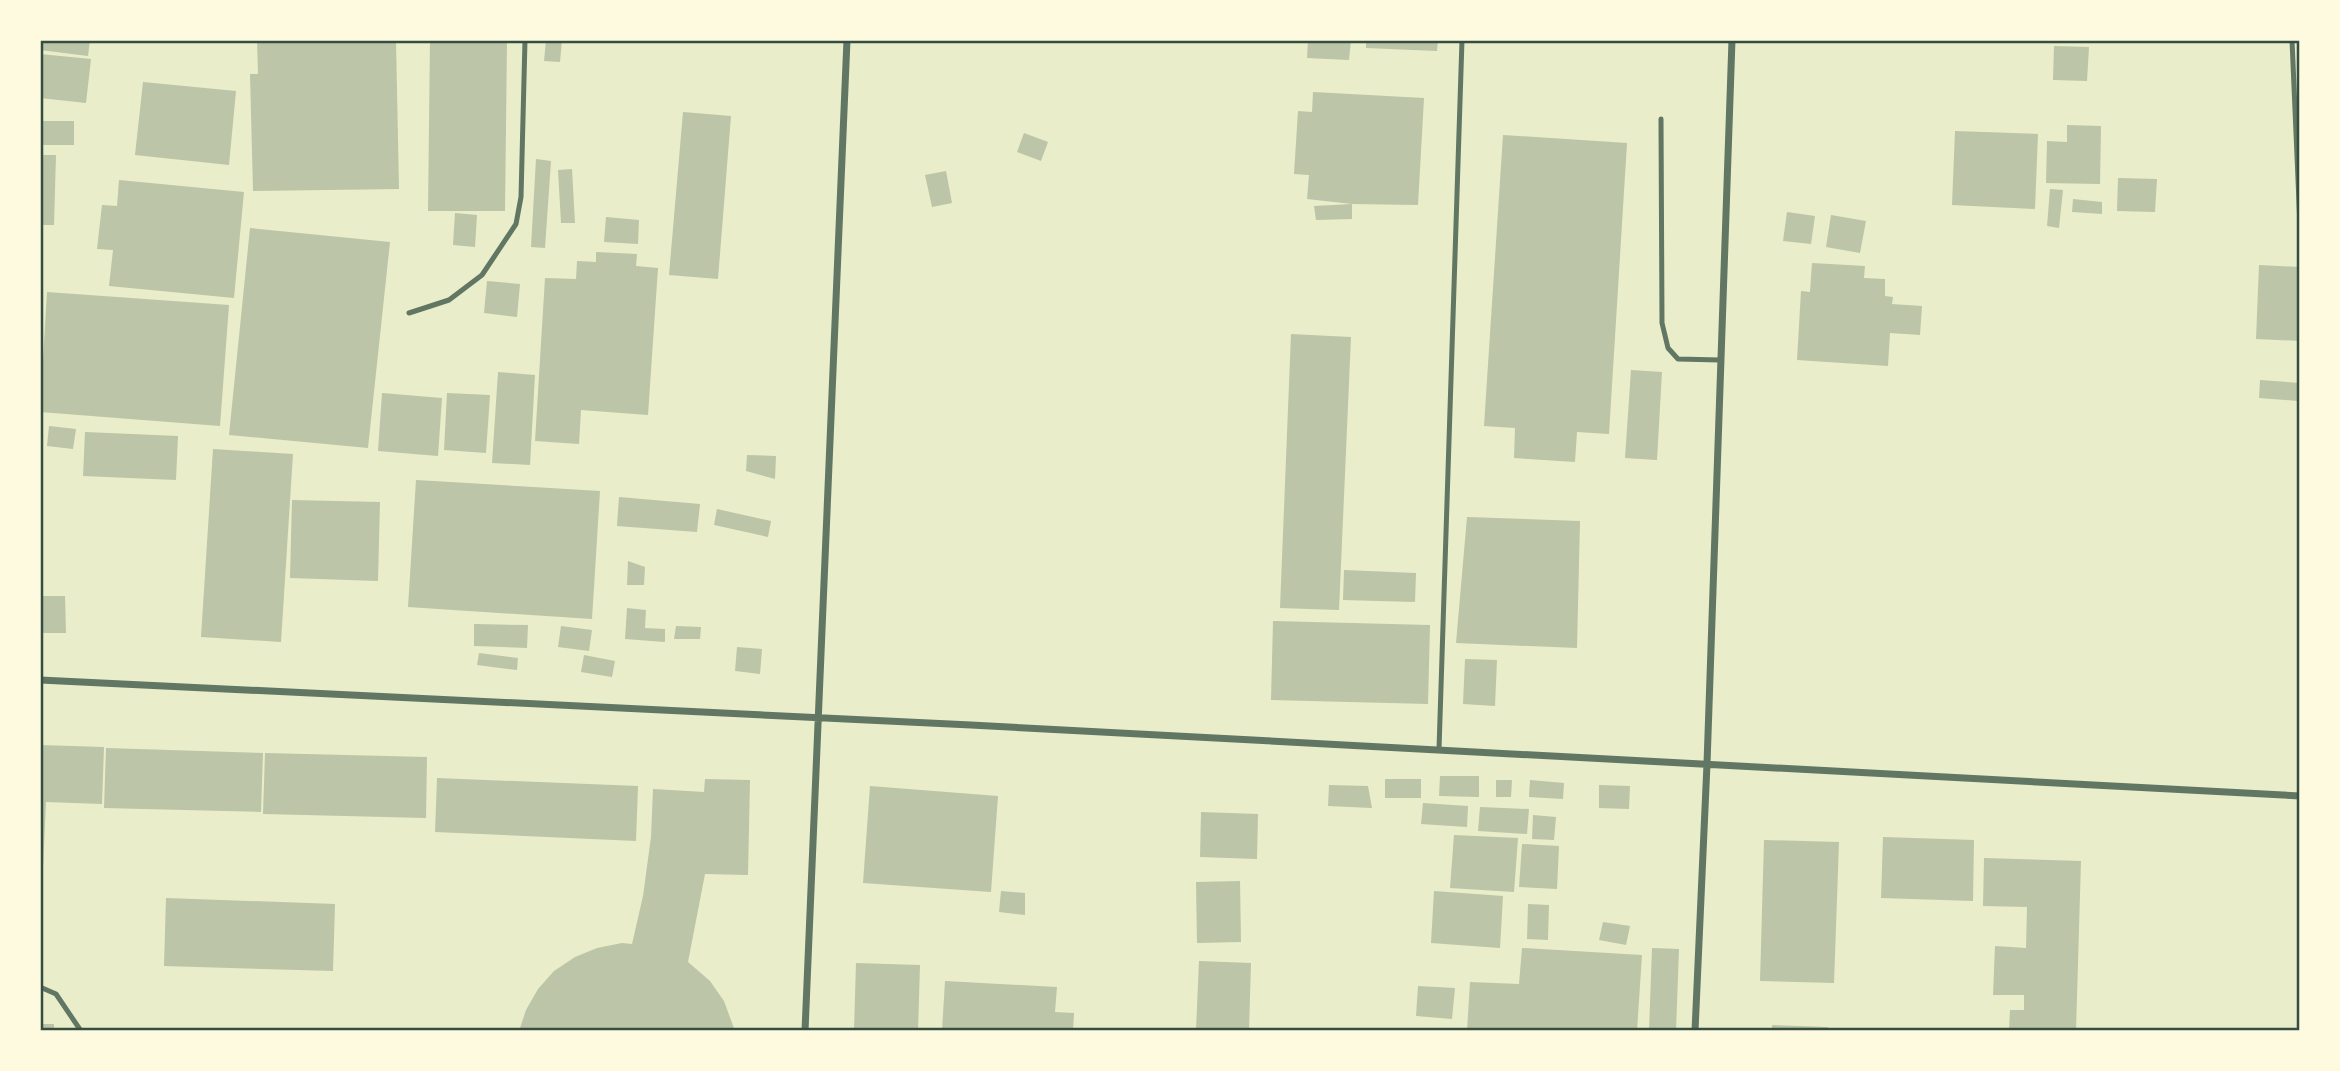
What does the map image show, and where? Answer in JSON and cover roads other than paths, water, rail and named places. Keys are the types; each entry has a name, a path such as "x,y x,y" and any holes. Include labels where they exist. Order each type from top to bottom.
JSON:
{"street":[{"path":"805,1031 847,40"},
{"path":"1695,1031 1732,40"},
{"path":"40,680 1439,749 2300,796"}],"lane":[{"path":"409,313 449,300 482,275 516,224 521,197 525,40"},
{"path":"1439,749 1462,40"},
{"path":"2292,40 2300,226"},
{"path":"1661,119 1662,323 1668,348 1678,359 1720,360"},
{"path":"40,987 56,994 81,1031"}]}
